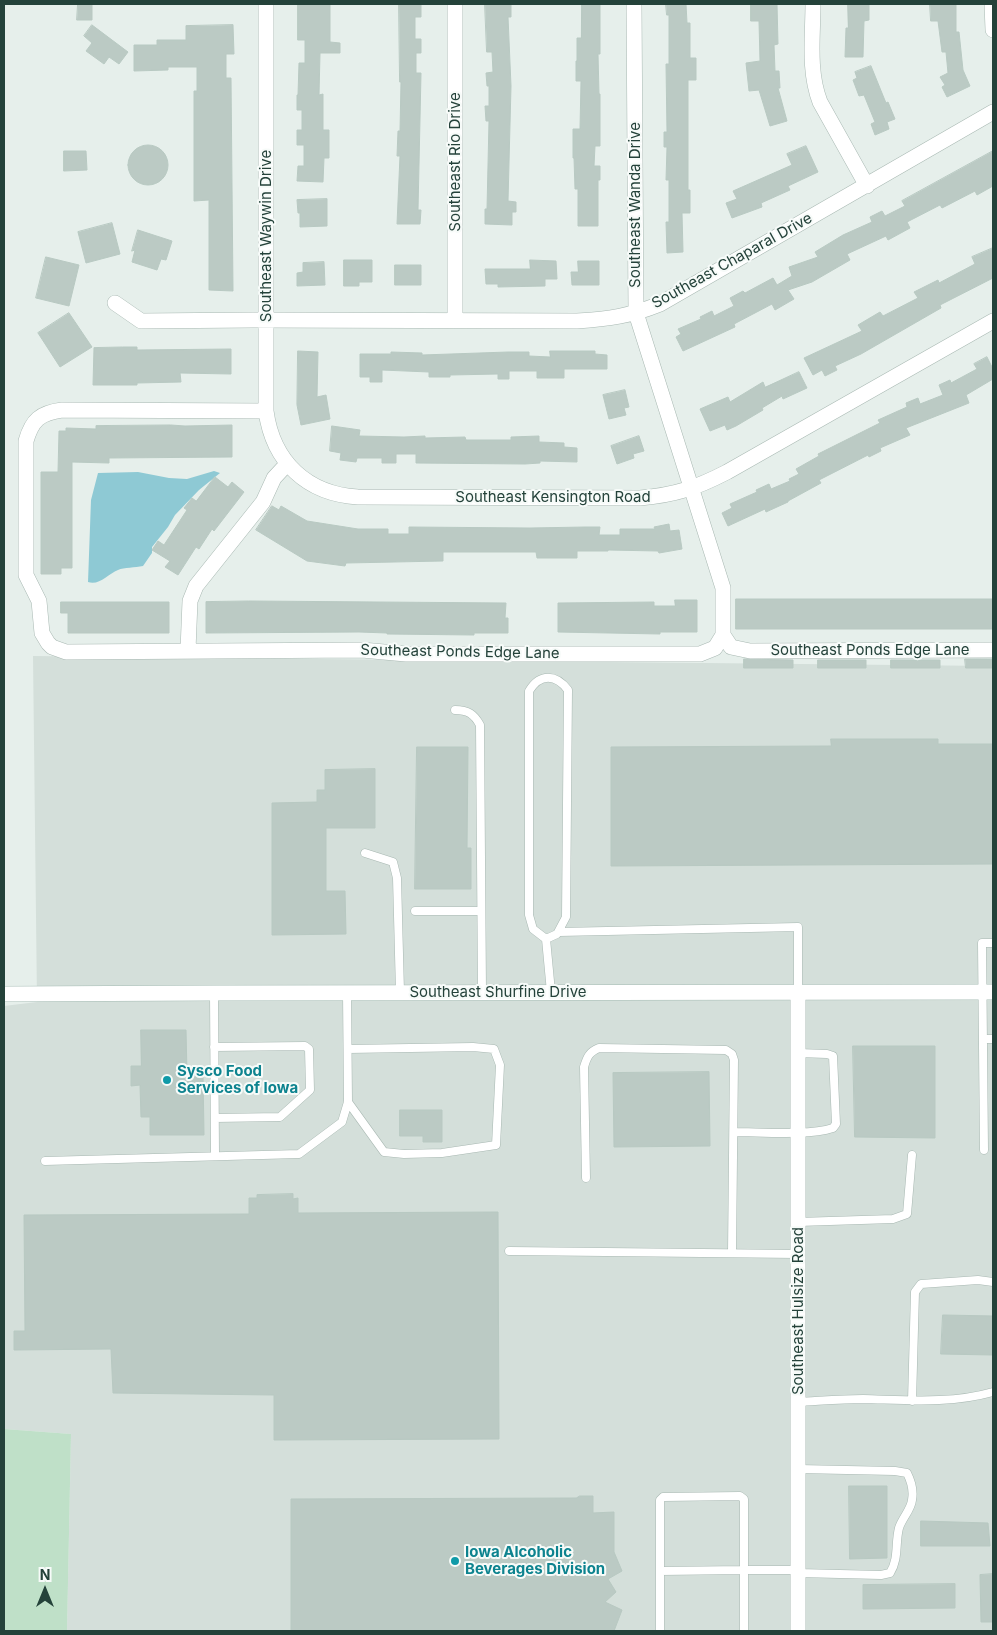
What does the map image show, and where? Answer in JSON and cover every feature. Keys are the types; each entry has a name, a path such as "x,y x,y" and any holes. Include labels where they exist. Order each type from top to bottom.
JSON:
{"street":[{"name":"Southeast Waywin Drive","path":"266,4 266,411 273,441 287,464"},
{"name":"Southeast Rio Drive","path":"455,4 455,320"},
{"name":"Southeast Wanda Drive","path":"634,4 636,313 690,489"},
{"path":"813,4 813,59 816,92 866,186"},
{"path":"992,4 993,30"},
{"name":"Southeast Chaparal Drive","path":"115,303 141,322 604,320 636,313 660,304 993,112"},
{"name":"Southeast Kensington Road","path":"287,464 304,479 320,488 343,496 358,498 640,498 664,496 690,489 727,472 993,321"},
{"name":"Southeast Ponds Edge Lane","path":"266,411 62,410 42,416 32,424 26,442 26,574 39,601 42,633 52,647 66,652 362,650 406,654 700,654 715,648 723,635 731,647 750,651 993,650"},
{"path":"188,650 190,601 196,586 264,502 274,478 287,464"},
{"path":"690,489 723,588 723,635"},
{"name":"Southeast Hulsize Road","path":"798,991 798,1631"},
{"name":"Southeast Shurfine Drive","path":"4,994 214,992 988,992"}],"lane":[{"path":"550,992 546,939 533,929 529,916 529,691 533,684 541,679 553,678 562,681 568,690 566,917 559,932"},
{"path":"455,710 466,710 476,717 480,725 482,992"},
{"path":"365,853 393,862 397,878 400,992"},
{"path":"415,911 481,911"},
{"path":"546,939 559,932 798,927 798,991"},
{"path":"984,1150 983,1039 988,992 982,943 993,943"},
{"path":"214,992 215,1155"},
{"path":"45,1161 299,1154 342,1122 348,1102 347,992"},
{"path":"983,1039 993,1039"},
{"path":"214,1047 305,1046 309,1049 310,1090 280,1117 215,1118"},
{"path":"348,1048 473,1047 494,1049 500,1065 496,1145 442,1153 404,1154 384,1152 348,1102"},
{"path":"586,1178 584,1067 592,1051 599,1048 726,1050 732,1054 734,1060 732,1253"},
{"path":"734,1132 798,1132 833,1128 836,1124 833,1056 828,1054 798,1053"},
{"path":"798,1222 893,1219 907,1214 912,1155"},
{"path":"509,1251 798,1254"},
{"path":"912,1401 915,1292 921,1284 978,1280 993,1282"},
{"path":"798,1402 863,1399 912,1401 972,1398 993,1392"},
{"path":"660,1571 744,1570 881,1575 890,1573 896,1565 899,1526 907,1514 912,1500 912,1482 907,1473 895,1471 798,1469"},
{"path":"660,1631 660,1500 663,1497 740,1496 744,1499 744,1631"}],"shaded area":[{"path":"33,656 993,666 993,1631 67,1631 71,1434 4,1429 4,1006 37,1002"}],"green space":[{"path":"4,1429 71,1434 67,1631 4,1631"}],"water":[{"path":"214,471 220,473 199,490 175,515 152,547 152,553 143,566 120,569 100,581 88,582 91,500 98,473 138,472 169,478 187,479"}],"building":[{"path":"78,4 92,4 92,20 77,20"},
{"path":"298,4 330,4 330,42 340,43 340,53 320,53 319,95 323,94 323,130 329,130 329,158 324,158 323,182 297,181 298,166 304,166 304,145 297,145 297,130 302,130 302,110 297,110 299,63 305,63 305,40 298,40"},
{"path":"399,4 421,4 421,17 415,17 415,39 421,39 421,53 416,53 416,73 421,73 418,210 421,210 420,224 397,224 400,156 397,156 398,131 400,131 401,82"},
{"path":"485,4 511,4 511,17 508,17 511,86 508,201 516,202 516,212 512,212 512,225 485,224 489,121 486,121 485,106 489,106 489,86 487,86 486,73 493,72 492,52 487,52"},
{"path":"582,4 600,4 600,54 598,54 600,146 595,146 594,166 600,166 600,180 598,180 598,226 578,226 578,189 575,189 573,129 580,129 581,81 576,81 576,61 577,38 581,38"},
{"path":"666,4 686,4 687,23 690,23 690,58 696,58 696,80 688,80 688,190 690,190 690,213 682,213 683,252 667,253 666,222 669,222 669,180 666,180 667,147 664,147 664,132 667,132 666,64 669,64 669,15 667,15"},
{"path":"751,4 777,4 778,44 774,45 775,71 779,71 780,88 778,88 787,121 770,126 759,90 749,91 746,63 760,61 759,21 751,21"},
{"path":"848,4 869,4 869,20 864,21 863,57 845,57"},
{"path":"930,4 956,4 956,32 959,32 963,70 970,86 947,97 942,87 945,85 940,77 948,73 946,52 942,52 938,21 931,21"},
{"path":"92,25 128,52 119,64 109,57 104,64 86,51 92,43 84,36"},
{"path":"233,25 234,54 226,54 226,78 231,78 233,291 209,290 209,200 194,201 194,91 197,91 197,67 168,67 168,70 134,71 134,45 157,45 157,40 186,40 186,26"},
{"path":"871,66 886,103 888,102 895,119 887,122 889,129 875,135 871,124 875,122 864,95 859,96 853,80 857,78 855,72"},
{"path":"152,145 159,148 165,154 168,165 167,173 159,182 152,185 144,185 137,182 129,173 128,161 131,154 140,146"},
{"path":"806,146 818,172 788,186 790,190 761,203 762,207 732,218 726,203 737,199 733,191 792,165 787,154"},
{"path":"64,151 86,151 87,170 64,171"},
{"path":"993,151 993,186 977,195 975,191 942,208 940,205 907,222 910,228 888,240 886,236 847,254 850,260 812,282 788,290 794,299 775,310 772,304 734,324 735,327 683,351 676,337 681,334 678,329 701,319 700,317 712,311 714,316 734,306 730,298 743,291 745,293 773,278 777,285 792,276 789,267 818,257 815,252 843,235 872,222 870,217 882,211 885,216 905,206 902,201"},
{"path":"327,199 327,226 300,227 300,213 298,213 297,200"},
{"path":"112,223 120,254 86,263 78,232"},
{"path":"138,230 172,241 166,260 161,259 157,270 132,262 135,250 132,251"},
{"path":"993,248 993,278 940,305 941,308 861,354 835,366 837,370 825,376 822,370 813,375 804,358 862,331 858,325 880,312 883,316 918,298 914,292 938,280 939,283 975,264 972,257"},
{"path":"46,257 79,265 69,306 36,298"},
{"path":"344,260 372,260 372,282 359,282 359,286 344,286"},
{"path":"530,260 556,261 557,279 545,279 545,286 498,287 498,284 486,284 485,269 530,269"},
{"path":"578,261 599,261 599,285 572,285 571,272 578,272"},
{"path":"324,262 325,285 297,286 297,273 303,272 303,263"},
{"path":"395,265 421,265 421,285 395,285"},
{"path":"69,313 92,347 60,367 38,333"},
{"path":"137,347 137,350 231,349 231,374 180,373 181,382 93,385 94,348"},
{"path":"298,351 318,352 317,397 326,395 330,419 301,425 297,405"},
{"path":"550,351 595,351 595,354 607,355 607,369 564,369 564,378 537,378 537,371 509,371 509,379 498,379 498,374 429,377 429,372 382,370 382,382 370,382 370,377 360,377 360,354 391,354 391,352 422,353 422,355 529,352 529,356 550,357"},
{"path":"987,357 993,369 993,379 966,395 969,403 906,428 910,435 880,448 881,451 869,457 868,455 819,480 821,483 788,502 766,512 765,509 728,526 722,513 732,508 730,504 757,492 756,490 769,484 771,489 790,481 789,479 799,474 796,469 819,456 818,454 880,423 878,420 907,407 906,403 918,398 920,404 943,395 939,385 950,380 951,383 977,369 974,364"},
{"path":"799,372 807,388 783,399 782,396 762,408 763,410 727,430 725,425 710,431 700,409 728,397 730,402 763,382 765,387"},
{"path":"625,390 629,407 624,408 626,415 609,419 603,395"},
{"path":"232,425 232,457 109,458 109,463 72,462 72,568 61,568 61,574 41,574 41,472 58,472 59,431 66,431 66,428 96,429 96,426"},
{"path":"332,426 360,430 359,436 465,437 466,440 511,440 511,437 539,436 539,442 564,443 564,447 577,448 577,462 540,461 540,463 525,464 416,463 416,454 396,454 396,463 382,463 382,458 357,458 356,462 340,460 341,453 330,451"},
{"path":"639,436 644,451 633,454 634,458 617,464 611,446"},
{"path":"215,477 228,487 232,482 244,492 214,531 212,529 199,549 196,547 178,575 165,567 170,561 152,550 158,541 164,545 187,510 184,508 192,498 196,501"},
{"path":"272,506 279,510 281,506 307,521 358,529 388,529 388,534 409,534 409,527 600,527 599,535 620,535 620,529 655,529 654,527 669,524 670,531 679,530 682,549 659,553 658,551 577,551 577,558 537,558 536,552 443,552 443,561 346,563 345,566 307,561 256,530"},
{"path":"736,599 993,599 993,629 736,629"},
{"path":"675,600 697,600 697,632 660,632 660,634 558,632 558,603 654,602 654,606 675,606"},
{"path":"61,602 169,602 169,633 68,633 68,613 61,613"},
{"path":"206,602 506,603 505,618 508,618 508,633 474,633 474,635 359,632 206,633"},
{"path":"744,659 793,660 793,668 744,668"},
{"path":"965,659 993,659 993,668 966,668"},
{"path":"818,660 866,660 866,668 818,668"},
{"path":"891,660 940,660 940,668 891,668"},
{"path":"831,739 938,739 938,744 993,744 993,864 611,866 611,747 831,746"},
{"path":"417,747 468,747 467,848 471,848 471,889 415,889"},
{"path":"375,769 375,828 326,828 326,891 345,891 346,934 272,935 272,803 317,802 317,790 325,790 325,770"},
{"name":"Sysco Food Services of Iowa","path":"141,1030 186,1030 187,1075 203,1075 204,1135 150,1135 150,1117 141,1117 140,1085 131,1086 131,1066 141,1066"},
{"path":"853,1046 935,1046 935,1138 855,1137"},
{"path":"709,1072 710,1146 614,1147 613,1073"},
{"path":"400,1110 442,1110 442,1142 423,1142 423,1136 400,1136"},
{"path":"293,1194 293,1199 298,1198 298,1213 498,1212 499,1439 274,1440 274,1395 113,1393 111,1349 14,1350 14,1331 25,1331 24,1215 249,1214 249,1198 257,1198 257,1195"},
{"path":"943,1315 993,1316 993,1355 941,1354"},
{"path":"849,1486 887,1486 887,1558 850,1559"},
{"name":"Iowa Alcoholic Beverages Division","path":"580,1496 593,1496 593,1513 614,1512 614,1552 622,1571 608,1579 616,1592 605,1602 622,1610 614,1631 291,1631 291,1499 576,1498"},
{"path":"921,1521 988,1523 990,1546 921,1546"},
{"path":"993,1574 993,1622 981,1622 980,1575"},
{"path":"955,1584 955,1608 863,1609 863,1585"}],"place":[{"name":"Sysco Food Services of Iowa","path":"167,1080"},
{"name":"Iowa Alcoholic Beverages Division","path":"455,1561"}]}
